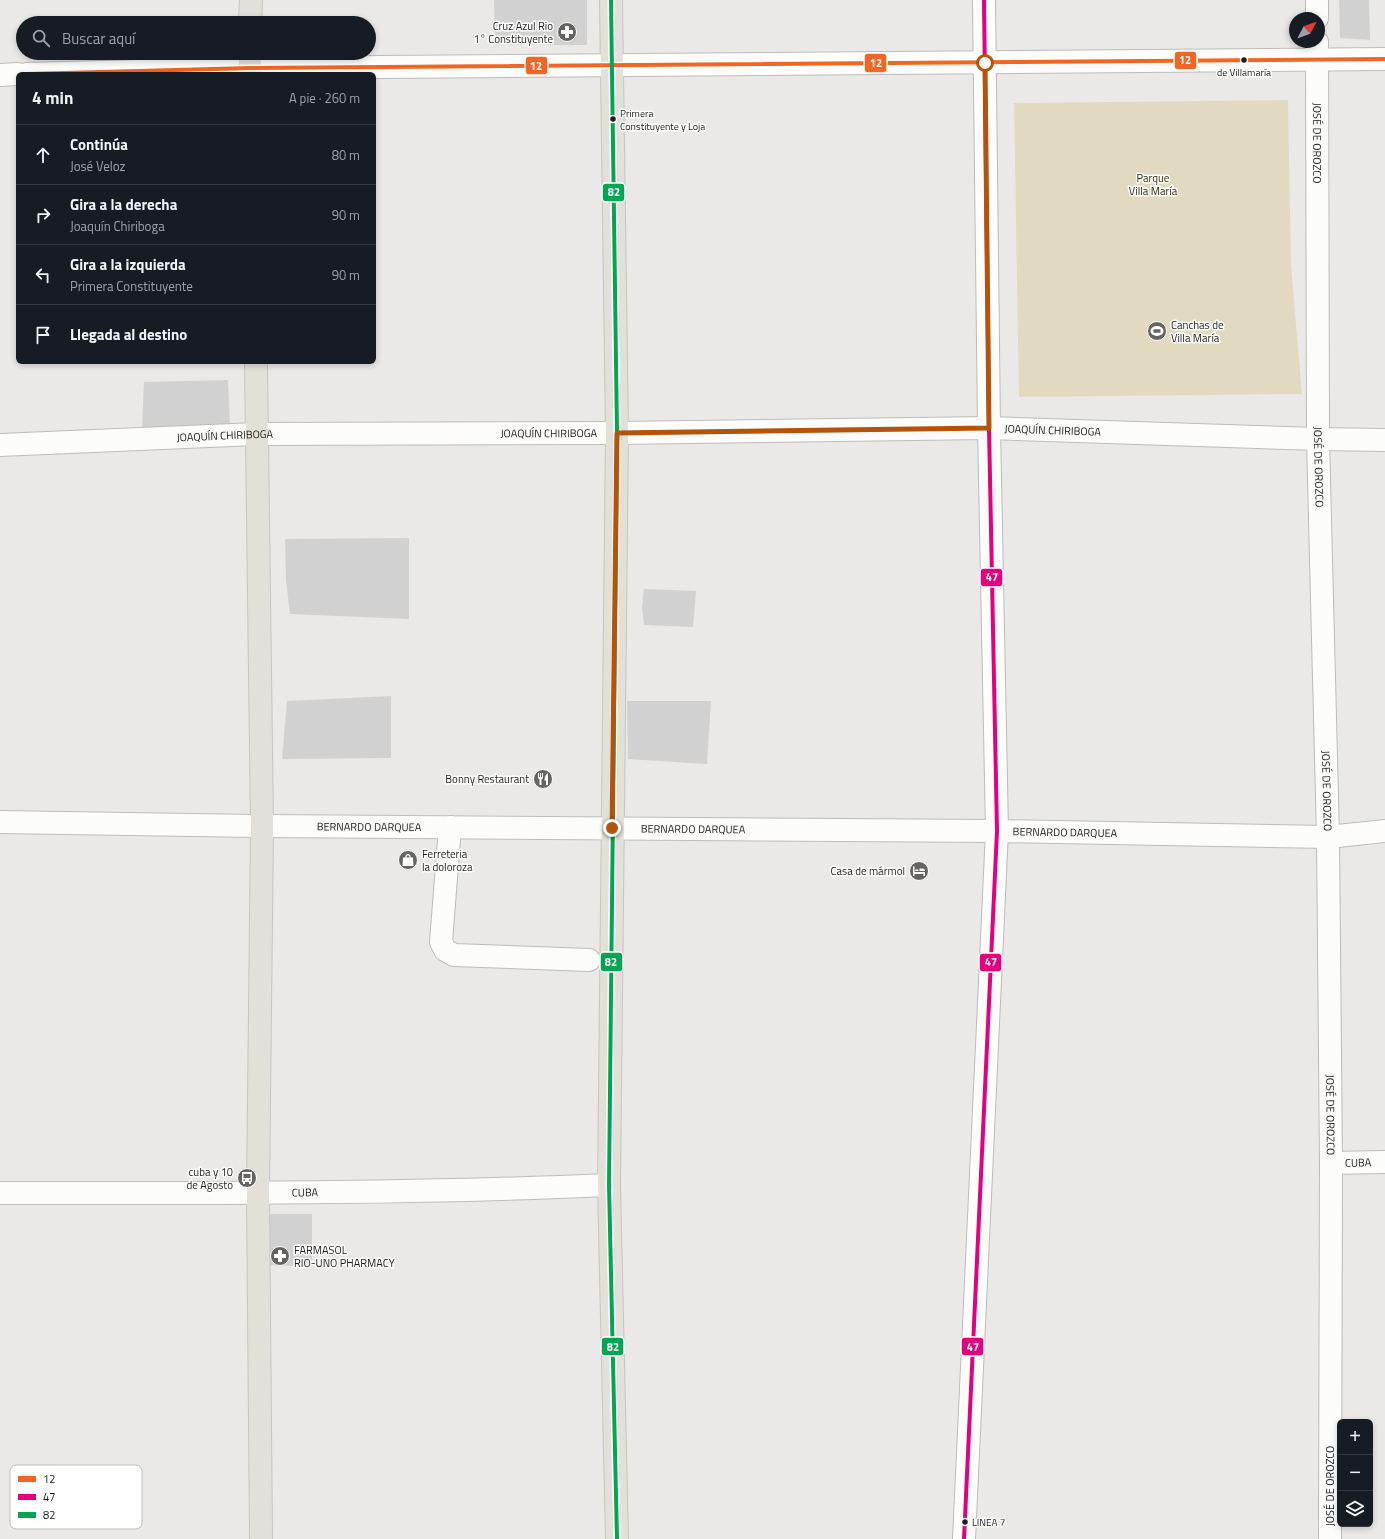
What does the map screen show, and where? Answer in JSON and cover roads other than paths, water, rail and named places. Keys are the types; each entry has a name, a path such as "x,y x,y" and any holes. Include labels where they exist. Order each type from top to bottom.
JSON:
{"main road":[{"path":"250,16 251,0"},
{"path":"610,0 617,433 609,1185 617,1539"},
{"path":"256,364 262,826 258,1193 261,1539"}],"street":[{"path":"964,1539 997,831 989,428 984,0"},
{"path":"1317,0 1317,12"},
{"path":"77,72 250,65 610,66 985,63 1317,51 1385,59"},
{"name":"JOSÉ DE OROZCO","path":"1317,51 1318,439 1328,837 1331,1163 1330,1539"},
{"path":"0,75 16,74"},
{"name":"JOAQUÍN CHIRIBOGA","path":"0,445 258,434 617,433 989,428 1385,440"},
{"name":"BERNARDO DARQUEA","path":"0,822 262,826 997,831 1328,837 1385,831"},
{"path":"450,827 441,942 445,950 454,955 589,960"},
{"name":"CUBA","path":"1331,1163 1385,1162"},
{"name":"CUBA","path":"0,1193 258,1193 609,1185"}],"place":[{"name":"Cruz Azul Rio 1° Constituyente","path":"567,32"},
{"name":"de Villamaría","path":"1244,60"},
{"name":"Primera Constituyente y Loja","path":"613,119"},
{"name":"Canchas de Villa María","path":"1157,331"},
{"name":"Bonny Restaurant","path":"543,779"},
{"name":"Ferreteria la doloroza","path":"408,860"},
{"name":"Casa de mármol","path":"919,871"},
{"name":"cuba y 10 de Agosto","path":"247,1178"},
{"name":"FARMASOL RIO-UNO PHARMACY","path":"280,1256"},
{"name":"LINEA 7","path":"965,1522"}],"park label":[{"name":"Parque Villa María","path":"1153,184"}]}
